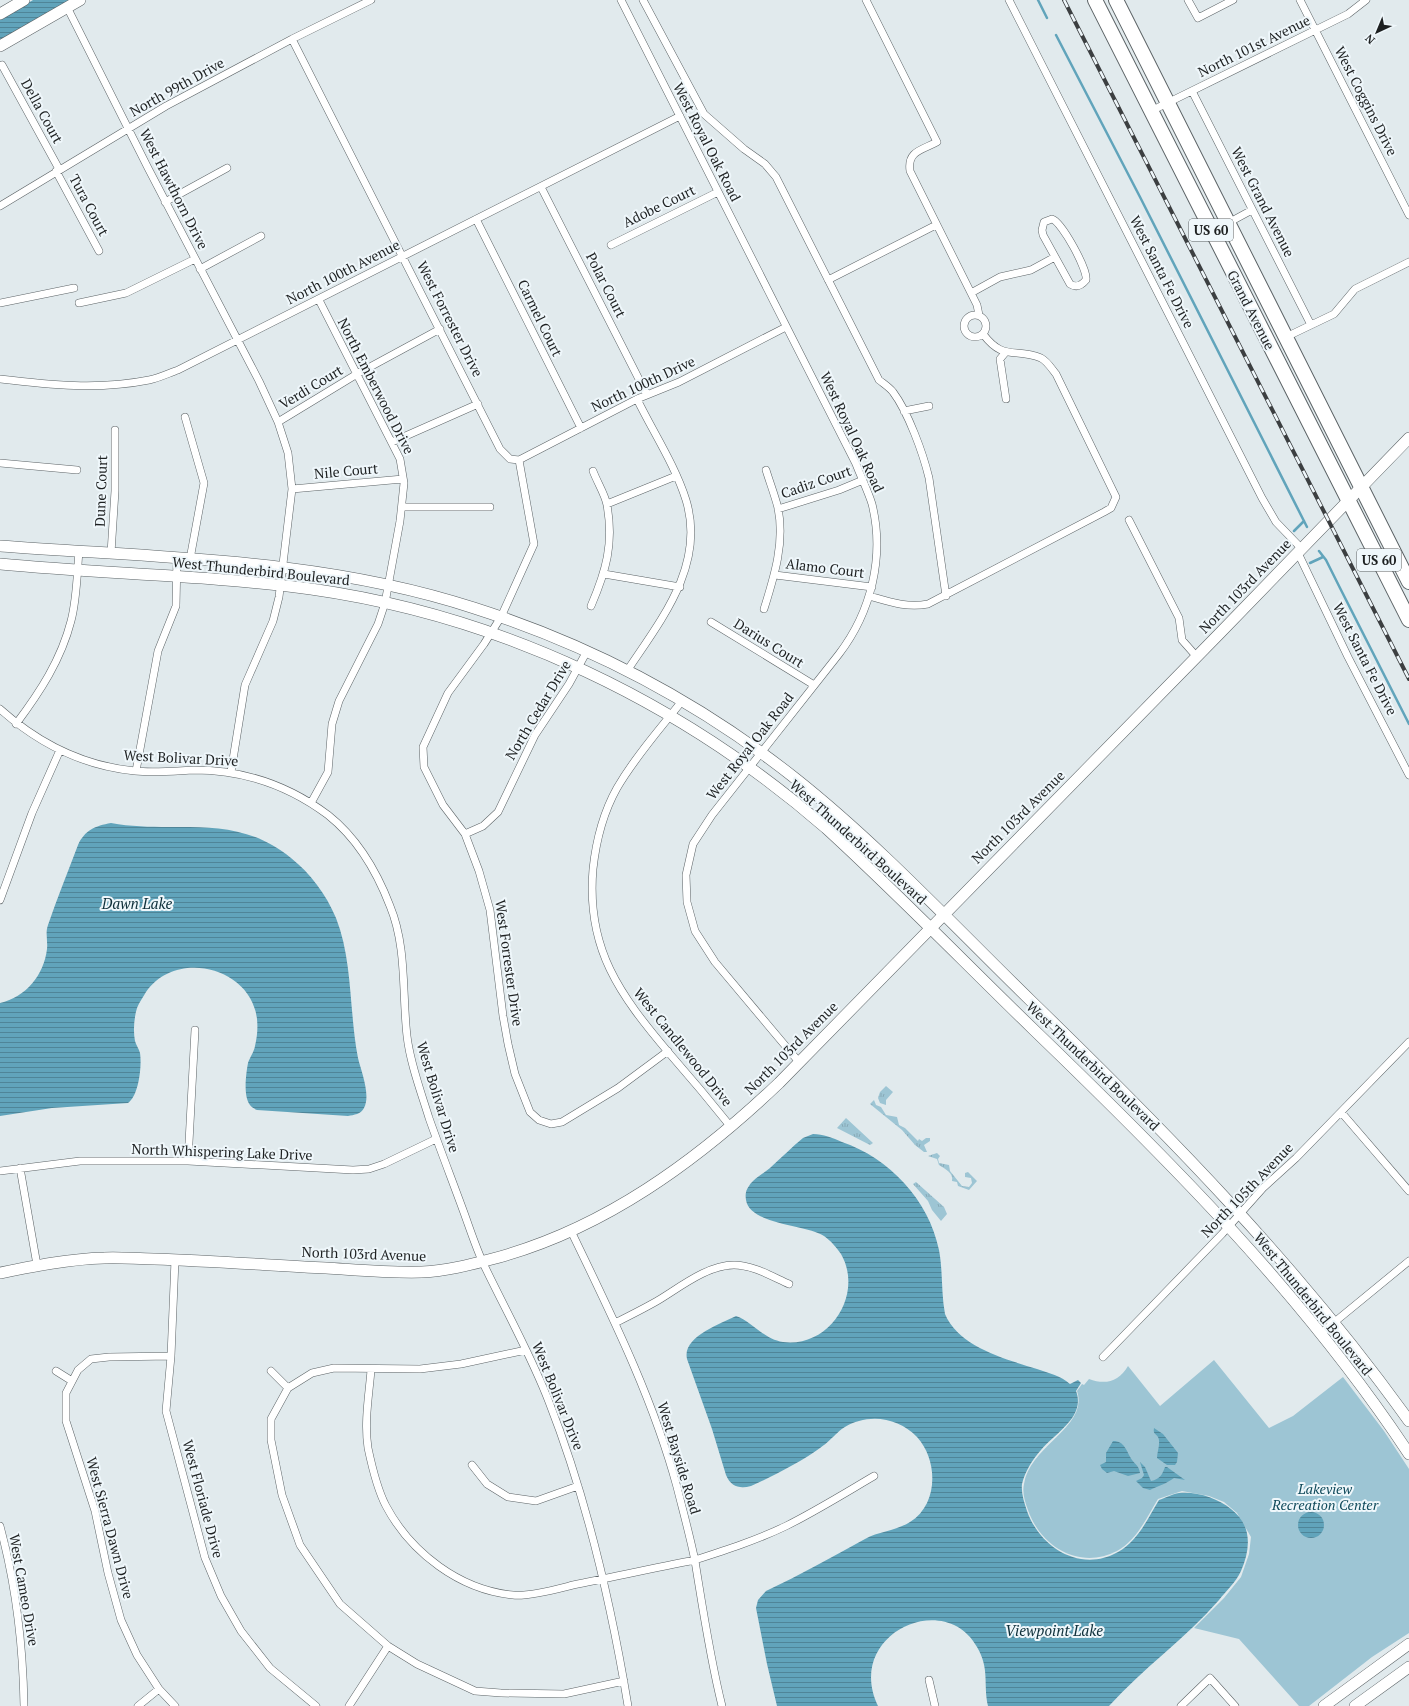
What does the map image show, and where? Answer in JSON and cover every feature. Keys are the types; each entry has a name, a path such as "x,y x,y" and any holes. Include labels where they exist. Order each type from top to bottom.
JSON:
{"highway":[{"name":"Grand Avenue","path":"1094,0 1409,620"},
{"name":"Grand Avenue","path":"1116,0 1409,582"}],"street":[{"path":"0,14 24,0"},
{"path":"0,46 80,0"},
{"name":"North 99th Drive","path":"0,206 166,106 292,39 371,0"},
{"name":"West Royal Oak Road","path":"621,0 786,327 872,503 876,528 876,557 872,587 861,619 850,639 712,815 693,844 686,875 687,902 695,931 715,962 799,1062"},
{"path":"643,0 704,114 765,164 776,177 879,380 892,391 904,411 926,463 946,596"},
{"path":"866,0 937,142 911,156 909,162 910,171 971,293 979,315 986,323 983,334"},
{"name":"West Santa Fe Drive","path":"1009,0 1265,504 1276,522 1300,551 1348,657 1409,775"},
{"path":"1188,0 1198,18 1233,0"},
{"name":"West Coggins Drive","path":"1300,0 1409,215"},
{"name":"North 101st Avenue","path":"1151,111 1348,14 1366,0"},
{"name":"West Hawthorn Drive","path":"67,7 278,422 288,453 292,489 280,586 272,621 245,685 231,772"},
{"name":"West Forrester Drive","path":"292,39 500,449 510,458 519,460 534,544 501,616 491,633 448,693 423,747 424,767 443,805 465,834 479,871 490,910 506,1030 515,1074 530,1112 539,1120 551,1124 562,1122 618,1088 668,1051"},
{"name":"Della Court","path":"2,65 58,170"},
{"name":"West Grand Avenue","path":"1192,91 1311,325"},
{"name":"North 100th Avenue","path":"0,379 56,386 93,386 151,380 178,370 680,116"},
{"path":"165,202 226,168"},
{"name":"Tura Court","path":"58,170 99,251"},
{"name":"Polar Court","path":"541,187 648,395"},
{"name":"Adobe Court","path":"611,244 718,192"},
{"path":"1228,223 1252,210"},
{"name":"Carmel Court","path":"476,219 580,428"},
{"path":"1052,219 1061,225 1085,271 1086,280 1077,287 1070,284 1055,257 1042,230 1044,222 1052,219"},
{"path":"828,280 936,225"},
{"path":"200,269 261,236"},
{"path":"971,293 1000,277 1031,270 1055,257"},
{"path":"79,303 126,293 195,259"},
{"path":"1286,336 1334,314 1355,290 1409,262"},
{"path":"0,302 74,288"},
{"name":"North Emberwood Drive","path":"311,803 328,772 332,724 339,701 378,624 385,602 402,507 403,478 400,459 392,442 319,300"},
{"path":"979,315 968,316 964,322 964,330 972,337 983,334"},
{"name":"North 100th Drive","path":"519,460 637,399 678,382 786,327"},
{"name":"Verdi Court","path":"278,422 357,374 440,329"},
{"path":"869,596 900,605 915,606 928,604 946,596 1111,508 1116,497 1056,374 1042,359 1029,355 1005,353 992,345 983,334"},
{"path":"1005,353 1000,359 1006,399"},
{"path":"627,671 680,587 687,566 691,536 686,500 676,476 637,399"},
{"path":"392,442 478,404"},
{"path":"904,411 929,406"},
{"path":"185,417 204,483 190,559"},
{"name":"Dune Court","path":"111,553 115,491 115,430"},
{"name":"North 103rd Avenue","path":"0,1273 37,1265 104,1258 175,1260 383,1272 423,1272 456,1268 520,1252 571,1231 610,1211 659,1181 750,1111 1197,657 1409,438"},
{"path":"0,463 77,470"},
{"path":"764,609 775,575 780,540 778,509 766,470"},
{"path":"591,606 604,574 610,539 607,504 593,471"},
{"path":"607,504 676,476"},
{"name":"Nile Court","path":"292,489 403,478"},
{"name":"Cadiz Court","path":"778,509 839,490 862,480"},
{"path":"402,507 490,507"},
{"path":"1129,520 1179,618 1182,640 1197,657"},
{"name":"West Thunderbird Boulevard","path":"0,546 190,559 283,568 321,572 389,585 442,598 501,616 587,651 682,701 761,752 824,802 1163,1130 1241,1213 1334,1322 1409,1421"},
{"path":"16,724 42,689 63,648 71,620 79,551"},
{"path":"136,771 158,651 176,606 177,558"},
{"name":"West Thunderbird Boulevard","path":"0,564 177,576 280,586 385,602 445,618 535,649 578,668 670,716 749,767 812,816 930,928 1153,1146 1229,1226 1320,1334 1377,1407 1409,1454"},
{"path":"604,574 680,587"},
{"name":"Alamo Court","path":"775,575 872,587"},
{"name":"Darius Court","path":"711,622 814,686"},
{"name":"North Cedar Drive","path":"465,834 483,826 498,812 535,735 578,668 587,651"},
{"name":"West Candlewood Drive","path":"682,701 632,766 610,803 596,846 592,887 596,929 608,966 633,1010 731,1127"},
{"name":"West Bolivar Drive","path":"0,709 16,724 60,750 92,762 136,771 196,770 231,772 249,775 271,782 311,803 331,818 367,858 381,883 392,911 401,944 407,1039 422,1095 436,1139 482,1262 526,1350 549,1401 578,1486 603,1579 628,1706"},
{"path":"0,900 29,820 60,750"},
{"path":"812,816 824,802"},
{"path":"1009,1005 1022,992"},
{"path":"188,1161 195,1030"},
{"name":"North 105th Avenue","path":"1103,1357 1229,1226 1263,1188 1341,1112 1409,1042"},
{"path":"1341,1112 1409,1191"},
{"name":"North Whispering Lake Drive","path":"0,1171 80,1161 188,1161 353,1170 369,1169 436,1139"},
{"path":"20,1168 37,1265"},
{"name":"West Bayside Road","path":"571,1231 615,1322 658,1427 676,1486 694,1560 703,1615 722,1706"},
{"name":"West Floriade Drive","path":"175,1260 171,1356 166,1411 204,1558 221,1596 241,1631 270,1668 316,1706"},
{"path":"1320,1334 1409,1261"},
{"path":"615,1322 655,1303 701,1275 721,1267 734,1265 748,1267 789,1284"},
{"path":"526,1350 454,1365 420,1369 371,1370 334,1368 312,1372 288,1388 272,1419 271,1440 282,1496 300,1545 340,1604 388,1646 417,1664 475,1691 501,1694 564,1694 624,1681"},
{"name":"West Sierra Dawn Drive","path":"171,1356 109,1357 91,1360 78,1370 66,1393 66,1421 95,1511 108,1573 121,1620 138,1655 159,1689 175,1706"},
{"path":"371,1370 367,1425 368,1447 377,1481 386,1506 402,1529 425,1556 456,1578 490,1590 514,1595 603,1579 694,1560 746,1543 786,1526 874,1476"},
{"path":"56,1371 72,1381"},
{"path":"271,1371 288,1388"},
{"path":"472,1465 487,1484 508,1497 536,1501 578,1486"},
{"name":"West Cameo Drive","path":"0,1526 17,1609 21,1638 24,1706"},
{"path":"1324,1706 1409,1644"},
{"path":"348,1706 388,1646"},
{"path":"1355,1706 1409,1667"},
{"path":"1181,1706 1210,1678 1235,1706"},
{"path":"929,1680 935,1706"},
{"path":"138,1706 159,1689"}],"green space":[{"path":"886,1086 893,1092 886,1100 886,1105 880,1103 878,1098 880,1092"},
{"path":"874,1100 876,1105 881,1107 886,1115 897,1117 899,1125 905,1128 918,1141 919,1139 922,1141 926,1138 930,1138 930,1141 924,1145 927,1152 924,1152 915,1145 902,1130 870,1104"},
{"path":"846,1118 873,1143 870,1145 837,1128"},
{"path":"937,1153 940,1156 938,1159 939,1163 949,1165 950,1171 962,1186 969,1187 972,1183 971,1178 965,1177 965,1173 968,1172 977,1181 969,1190 958,1186 957,1182 952,1181 952,1176 950,1173 939,1165 937,1159 928,1156"},
{"path":"916,1182 944,1207 947,1214 941,1221 932,1210 928,1201 913,1184"},
{"name":"Lakeview Recreation Center","path":"1214,1360 1269,1428 1293,1416 1343,1377 1384,1431 1409,1469 1409,1633 1372,1657 1309,1706 1299,1706 1239,1639 1194,1628 1224,1598 1241,1577 1249,1554 1251,1537 1237,1513 1224,1502 1209,1496 1182,1491 1158,1499 1141,1528 1130,1541 1117,1551 1103,1556 1090,1558 1064,1552 1052,1545 1042,1535 1034,1523 1025,1501 1023,1487 1028,1470 1036,1458 1067,1426 1075,1415 1078,1404 1077,1391 1082,1384 1084,1385 1089,1379 1101,1382 1111,1381 1120,1376 1128,1366 1160,1406"}],"water":[{"path":"33,0 71,0 0,41 0,20"},
{"name":"Dawn Lake","path":"111,823 158,827 204,827 226,829 248,834 269,843 291,858 311,877 332,909 341,934 345,952 355,1041 366,1090 366,1103 361,1112 348,1116 257,1110 251,1106 246,1096 246,1079 248,1063 254,1050 257,1036 257,1019 252,1001 241,986 227,976 210,970 192,968 175,971 159,979 146,992 138,1006 134,1033 135,1041 140,1053 141,1065 135,1094 128,1103 52,1108 0,1116 0,1003 18,996 32,984 38,976 45,959 47,949 48,925 78,845 87,832"},
{"name":"Viewpoint Lake","path":"813,1134 824,1135 835,1139 859,1149 876,1159 891,1170 916,1198 926,1214 934,1232 939,1250 945,1314 961,1335 984,1350 998,1356 1055,1375 1070,1384 1078,1380 1081,1383 1076,1391 1078,1400 1077,1409 1073,1417 1035,1457 1027,1470 1022,1484 1024,1501 1033,1524 1052,1546 1076,1558 1090,1560 1104,1558 1118,1552 1131,1542 1159,1500 1179,1493 1199,1494 1220,1502 1238,1515 1243,1522 1248,1537 1247,1554 1241,1571 1236,1579 1219,1600 1192,1628 1122,1692 1109,1706 988,1706 984,1662 977,1647 962,1630 943,1621 922,1621 902,1628 886,1641 874,1659 871,1681 878,1706 777,1706 756,1608 758,1600 766,1591 865,1539 910,1522 919,1514 926,1504 932,1481 932,1469 929,1457 917,1437 911,1431 897,1423 882,1419 867,1419 852,1423 804,1459 751,1486 740,1487 733,1485 726,1475 712,1429 687,1359 687,1351 690,1344 712,1327 736,1316 748,1322 770,1338 783,1342 800,1342 815,1336 828,1327 838,1315 845,1301 848,1285 847,1270 841,1254 831,1242 816,1232 780,1223 757,1214 750,1208 746,1200 746,1191 753,1181 770,1168 803,1138"},
{"path":"1154,1428 1163,1434 1178,1453 1177,1462 1175,1465 1167,1465 1157,1458 1159,1442 1158,1437 1154,1432"},
{"path":"1113,1441 1117,1441 1123,1445 1138,1467 1140,1473 1128,1476 1114,1471 1107,1473 1102,1469 1100,1465 1106,1462 1106,1453"},
{"path":"1140,1462 1145,1467 1151,1481 1160,1476 1165,1467 1185,1480 1174,1478 1150,1490 1143,1488 1136,1481 1144,1475"},
{"path":"1311,1512 1320,1516 1324,1525 1320,1534 1311,1538 1302,1534 1298,1525 1302,1516"}],"waterway":[{"path":"1038,0 1047,18"},
{"path":"1056,35 1140,197 1307,527"},
{"path":"1294,531 1304,521"},
{"path":"1319,551 1326,560 1409,724"},
{"path":"1310,563 1323,557"}],"railway":[{"path":"1064,0 1409,679"}]}
